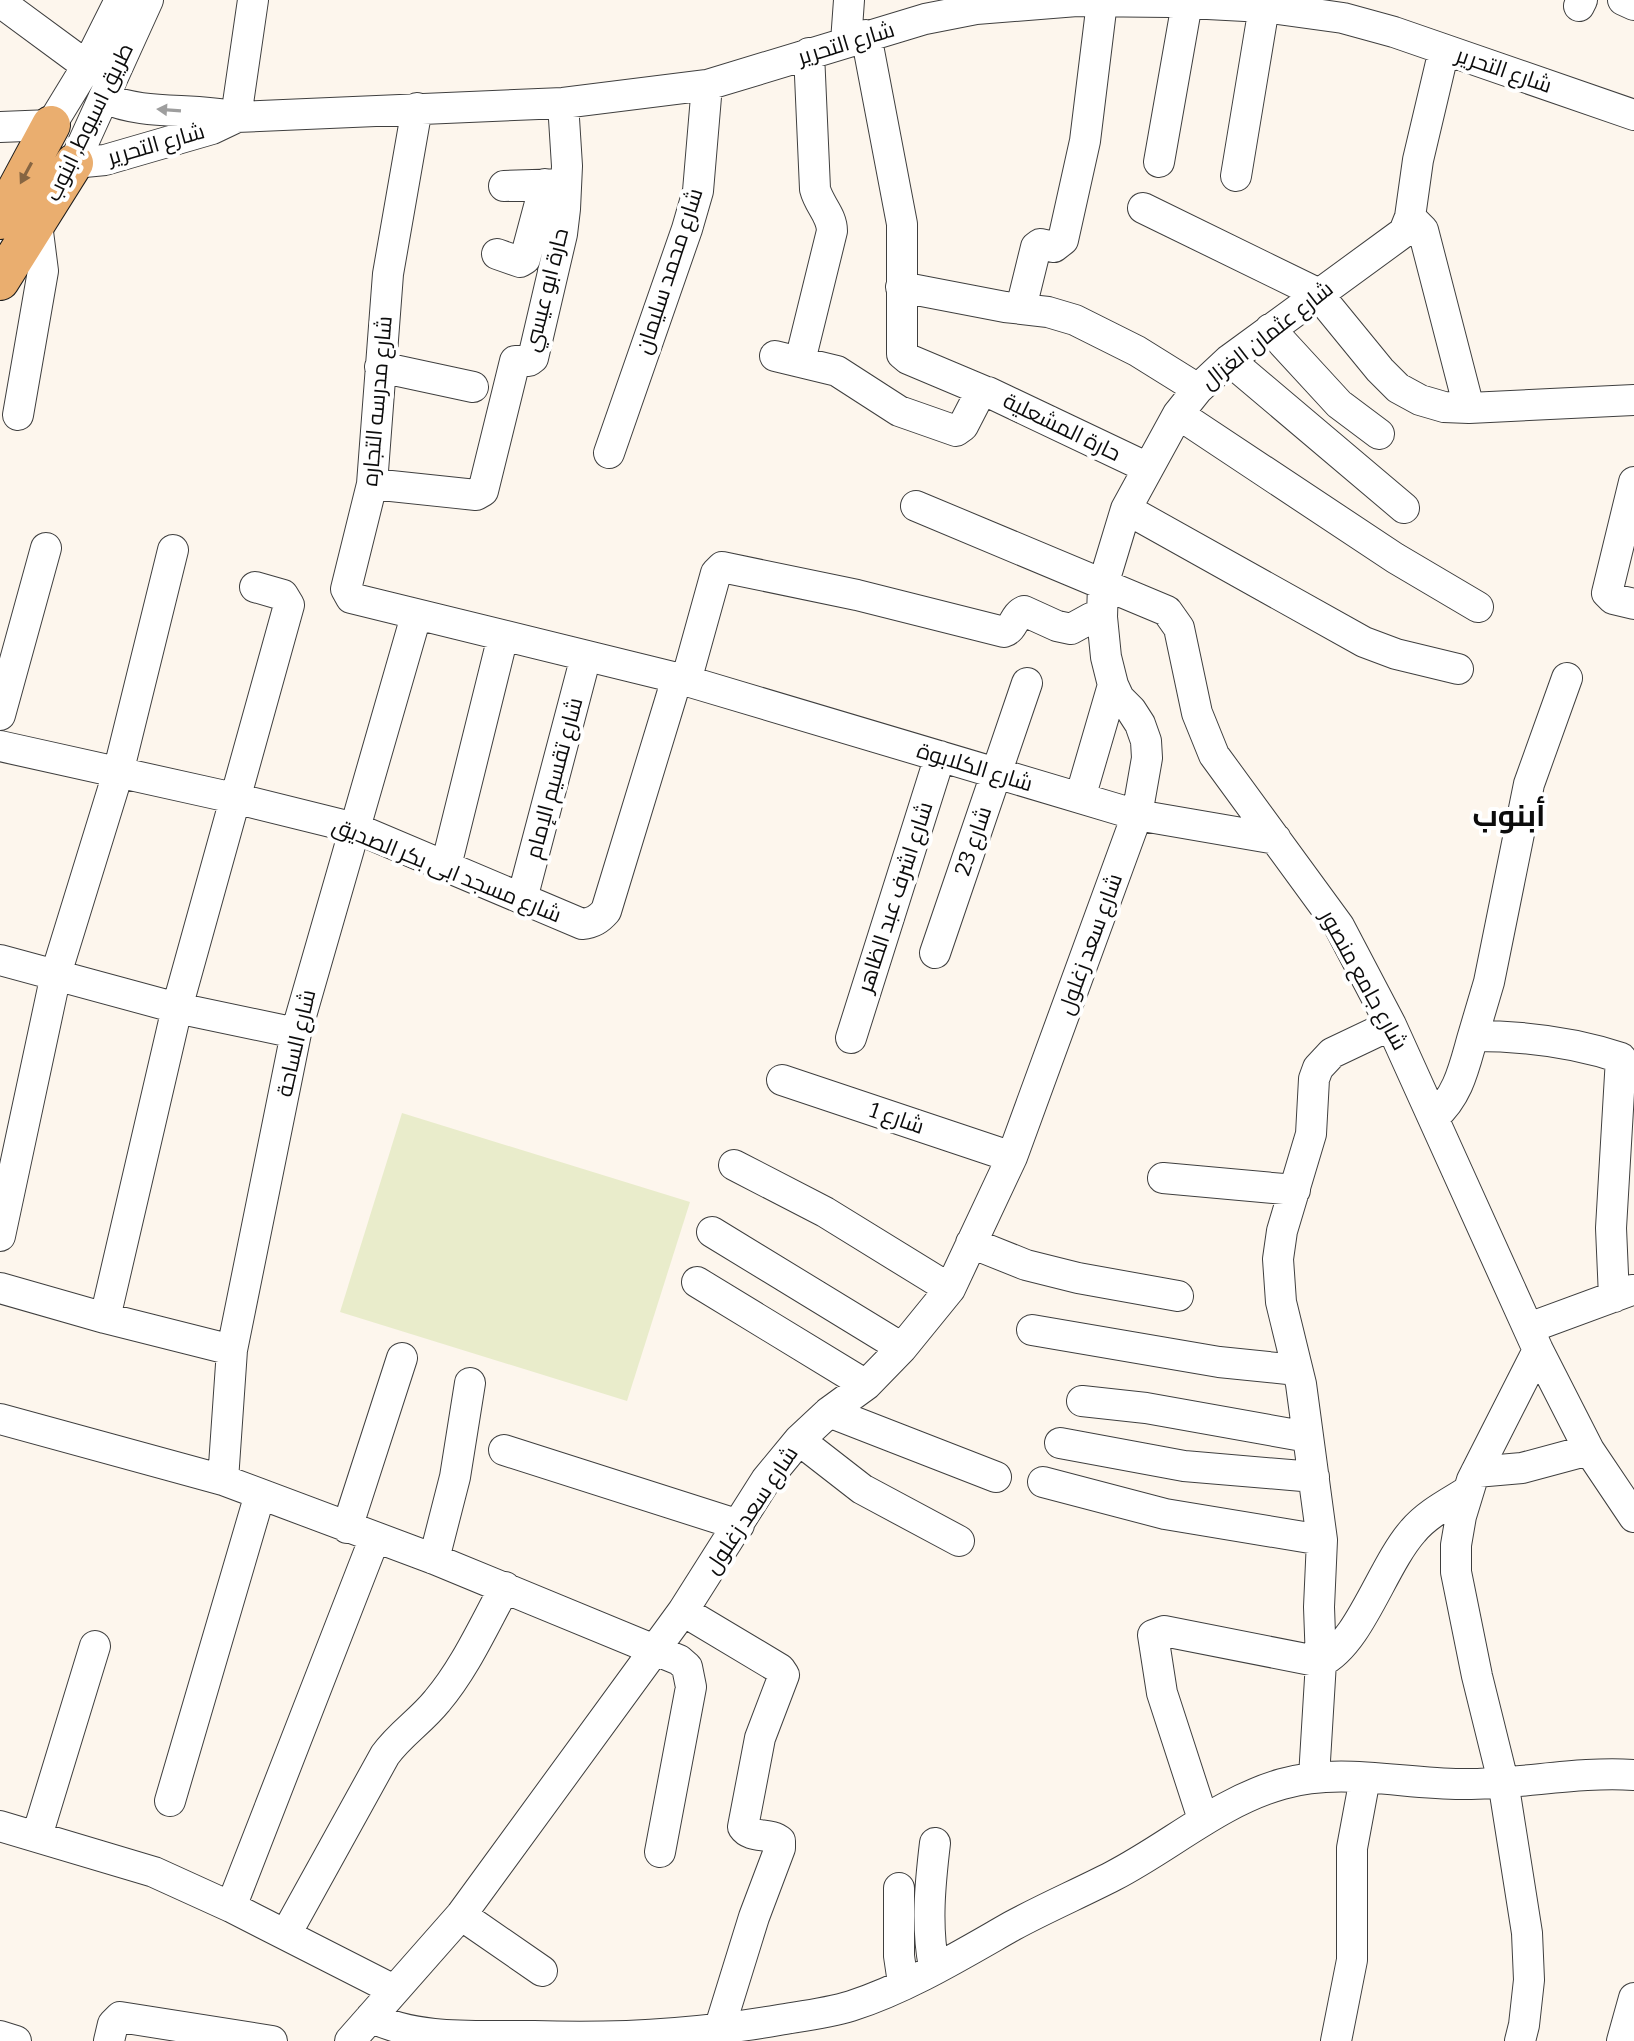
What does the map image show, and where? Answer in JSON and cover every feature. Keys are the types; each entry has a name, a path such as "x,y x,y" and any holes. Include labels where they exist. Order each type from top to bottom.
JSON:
{"main road":[{"name":"طريق اسيوط, ابنوب","path":"0,220 51,125"},
{"name":"طريق اسيوط, ابنوب","path":"0,281 74,163"}],"street":[{"name":"طريق اسيوط, ابنوب","path":"51,125 87,66 120,0"},
{"name":"طريق اسيوط, ابنوب","path":"74,163 148,0"},
{"path":"236,117 253,0"},
{"path":"849,0 902,224 901,350 904,357 984,391"},
{"path":"1623,0 1634,5"},
{"path":"1021,308 1036,247 1040,244 1054,247 1063,240 1085,141 1085,1"},
{"name":"شارع التحرير","path":"104,98 123,107 236,117 563,103 707,85 856,38 976,9 1085,1 1282,6 1394,32 1634,113"},
{"path":"0,2 38,14 87,66"},
{"path":"1159,162 1176,2"},
{"path":"1236,176 1282,6"},
{"path":"1444,50 1418,160 1410,217 1423,230 1469,408"},
{"name":"حارة المشعلية","path":"809,53 815,189 817,201 829,216 832,231 788,358 837,371 899,411 956,431 961,430 978,396 984,391 1148,468"},
{"name":"شارع محمد سليمان","path":"609,453 694,204 707,85"},
{"name":"حارة ابو عيسي","path":"372,484 476,495 483,491 515,361 533,358 562,234 556,184 563,103"},
{"name":"شارع مدرسه التجاره","path":"417,108 388,274 372,484 346,589 356,601 682,680"},
{"name":"شارع التحرير","path":"74,163 105,160 212,129 236,117"},
{"path":"0,127 51,125"},
{"path":"497,254 520,262 525,259 556,184 504,186"},
{"path":"1143,208 1317,293 1380,370 1398,388 1420,400 1444,407 1469,408 1634,400"},
{"name":"شارع عثمان الغزال","path":"1137,815 1147,758 1146,741 1140,724 1119,698 1113,685 1106,657 1102,617 1103,585 1126,509 1178,414 1198,389 1229,360 1317,293 1398,237 1404,232 1410,217"},
{"path":"18,415 43,271 37,224"},
{"path":"901,287 1075,320 1137,351 1198,389"},
{"path":"1270,329 1339,404 1379,434"},
{"path":"1229,360 1404,508"},
{"path":"380,367 473,387"},
{"path":"1178,414 1395,558 1478,607"},
{"path":"1634,482 1607,593 1613,599 1634,604"},
{"name":"شارع جامع منصور","path":"916,506 1167,611 1176,622 1197,713 1214,755 1339,926 1391,1025 1533,1339 1589,1450 1634,1517"},
{"path":"1126,509 1364,642 1396,654 1458,669"},
{"path":"0,715 46,548"},
{"path":"0,1236 56,974 118,773 173,550"},
{"path":"682,680 716,573 722,567 857,595 1004,632 1024,611 1071,629 1091,618 1102,617"},
{"path":"105,1318 177,1008 289,605 283,595 255,587"},
{"name":"شارع الساحة","path":"223,1480 232,1350 296,1033 416,616"},
{"path":"446,866 503,636"},
{"name":"شارع تقسيم الإمام","path":"522,899 586,656"},
{"path":"1434,1117 1447,1106 1456,1091 1473,1036 1495,956 1529,784 1567,678"},
{"name":"شارع مسجد ابى بكر الصديق","path":"0,746 355,828 582,924 599,919 606,911 682,680"},
{"name":"شارع الكلابوة","path":"682,680 1137,815 1276,839"},
{"name":"شارع 23","path":"935,953 1027,683"},
{"path":"1080,798 1113,685"},
{"name":"شارع اشرف عبد الظاهر","path":"851,1038 940,756"},
{"name":"شارع سعد زغلول","path":"350,2041 461,1915 655,1651 766,1480 799,1440 829,1412 866,1385 902,1348 950,1289 1012,1157 1137,815"},
{"path":"0,960 177,1008 296,1033"},
{"path":"1314,1777 1321,1662 1319,1607 1322,1540 1297,1370 1281,1302 1278,1259 1282,1231 1311,1134 1314,1079 1318,1068 1332,1053 1391,1025"},
{"path":"1473,1036 1553,1042 1628,1058 1611,1228 1624,1293 1533,1339 1472,1482 1456,1545 1456,1572 1503,1781 1527,1933 1529,1980 1520,2041"},
{"name":"شارع 1","path":"782,1080 1012,1157"},
{"path":"734,1165 825,1212 950,1289"},
{"path":"1163,1178 1295,1190"},
{"path":"712,1232 902,1348"},
{"path":"971,1243 1026,1265 1178,1296"},
{"path":"697,1282 866,1385"},
{"path":"0,1288 232,1350"},
{"path":"1032,1330 1219,1362 1297,1370"},
{"path":"347,1528 402,1358"},
{"path":"434,1559 455,1477 470,1383"},
{"path":"1082,1401 1146,1408 1308,1437"},
{"path":"829,1412 996,1477"},
{"path":"0,1419 223,1480 505,1587 679,1660 687,1667 691,1687 660,1852"},
{"path":"799,1440 862,1489 959,1541"},
{"path":"1060,1443 1184,1466 1314,1477"},
{"path":"504,1450 739,1525"},
{"path":"1203,1819 1162,1693 1153,1635 1164,1631 1321,1662 1336,1654 1346,1643 1384,1574 1412,1532 1472,1482 1589,1450"},
{"path":"1043,1482 1165,1514 1322,1540"},
{"path":"170,1801 260,1494"},
{"path":"231,1907 375,1537"},
{"path":"286,1934 385,1755 396,1739 435,1704 451,1683 505,1587"},
{"path":"683,1611 780,1669 784,1675 760,1738 743,1827 749,1833 773,1836 780,1841 780,1848 754,1917 719,2030"},
{"path":"37,1836 95,1646"},
{"path":"371,2017 381,2024 412,2034 642,2038 719,2030 850,2006 903,1983 1115,1875 1224,1807 1271,1788 1314,1777 1464,1784 1558,1776 1634,1775"},
{"path":"1336,2041 1352,1960 1352,1848 1365,1778"},
{"path":"0,1826 154,1872 286,1934 394,1990"},
{"path":"934,1967 929,1898 935,1843"},
{"path":"899,1888 899,1956 903,1983"},
{"path":"461,1915 542,1971"},
{"path":"1622,2041 1634,1998"},
{"path":"109,2041 113,2024 120,2017 272,2041"},
{"path":"0,2036 16,2041"}],"green space":[{"path":"402,1113 690,1202 627,1401 340,1312"}],"district":[{"name":"أبنوب","path":"1509,816"}]}
